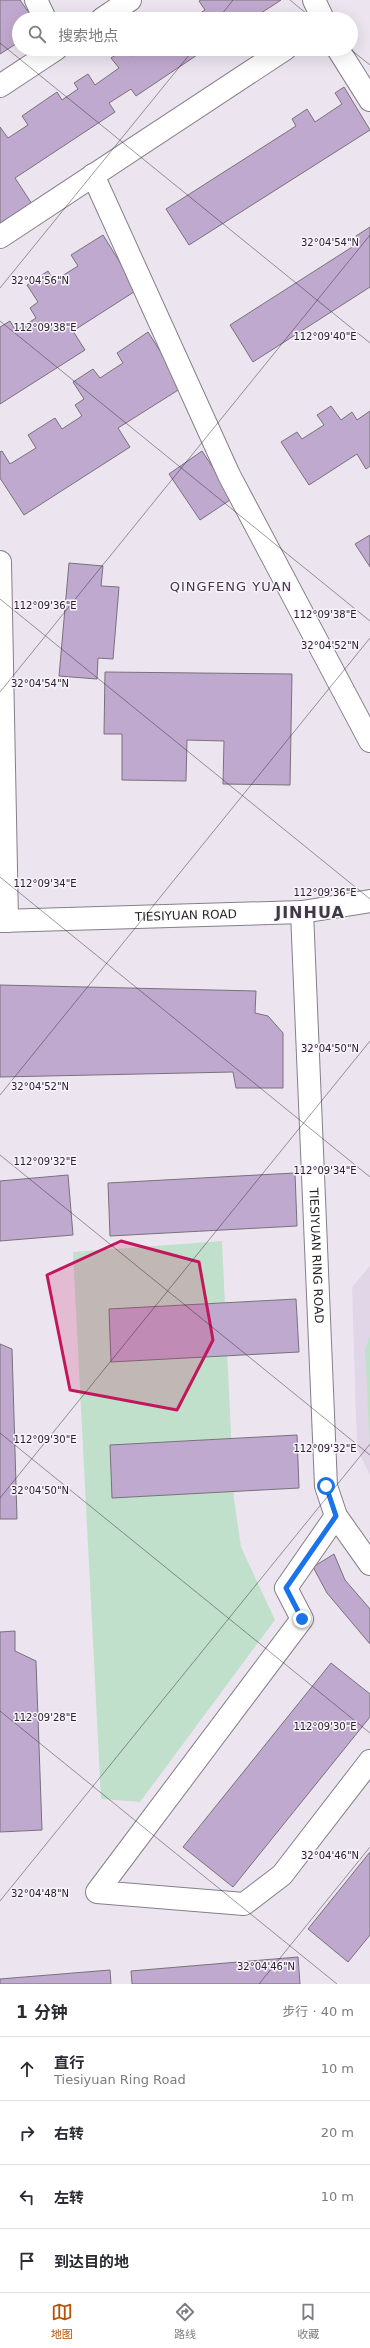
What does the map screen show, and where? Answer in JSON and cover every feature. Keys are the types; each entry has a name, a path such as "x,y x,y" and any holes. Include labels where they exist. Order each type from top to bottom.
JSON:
{"street":[{"path":"36,0 42,12"},
{"path":"112,12 130,0"},
{"path":"314,0 320,12"},
{"path":"0,86 45,56"},
{"path":"0,237 274,56"},
{"path":"342,56 370,100"},
{"path":"93,175 229,475 370,741"},
{"path":"0,562 3,921"},
{"name":"TIESIYUAN ROAD","path":"3,921 302,912 370,901"},
{"name":"TIESIYUAN RING ROAD","path":"302,912 326,1486 336,1516 370,1564"},
{"path":"336,1516 286,1588 302,1619 98,1892 244,1904 282,1875 370,1761"}],"highlighted area":[{"path":"121,1241 199,1262 213,1340 177,1410 70,1390 47,1275"}],"shaded area":[{"path":"370,1266 370,1475 357,1449 352,1287"}],"green space":[{"path":"222,1241 234,1499 241,1547 275,1620 140,1802 101,1799 73,1252"},
{"path":"370,1335 370,1449 365,1350"}],"building":[{"path":"0,0 20,0 28,12 12,12 12,46 0,54"},
{"path":"281,0 263,12 202,12 205,10 199,1"},
{"path":"114,56 196,56 136,96 131,89 109,103 115,112 15,178 32,204 0,225 0,127 8,138 28,125 22,116 57,92 62,100 78,89 74,83 88,74 95,85 119,68 111,58"},
{"path":"344,87 370,130 189,245 166,209 296,126 292,119 307,109 315,122 342,104 335,93"},
{"path":"370,227 370,287 253,362 230,325 360,242 356,236"},
{"path":"103,235 137,290 73,331 85,350 0,404 0,327 10,321 16,331 36,318 30,308 38,302 27,285 48,271 54,281 78,266 71,255"},
{"path":"148,332 183,387 118,428 130,447 24,515 0,478 0,452 2,451 10,464 36,448 28,435 55,418 62,429 82,416 75,405 84,399 73,382 93,369 100,378 123,363 117,353"},
{"path":"331,406 341,420 352,412 357,420 370,411 370,466 366,469 357,454 309,485 281,442 297,432 302,439 324,425 317,415"},
{"path":"202,451 233,498 200,520 169,474"},
{"path":"370,535 370,567 355,544"},
{"path":"69,563 103,566 101,586 119,587 113,659 98,658 97,679 59,676"},
{"path":"105,672 292,674 290,785 223,784 224,741 187,740 186,781 122,780 122,734 104,734"},
{"path":"0,985 256,991 255,1013 268,1016 283,1033 283,1088 236,1088 233,1072 0,1077"},
{"path":"295,1173 297,1226 110,1236 108,1183"},
{"path":"68,1175 73,1235 0,1241 0,1181"},
{"path":"296,1299 299,1352 111,1362 109,1309"},
{"path":"0,1344 12,1349 17,1519 0,1519"},
{"path":"297,1435 299,1488 112,1498 110,1445"},
{"path":"334,1554 345,1580 370,1609 370,1644 327,1593 313,1567"},
{"path":"15,1631 15,1651 36,1661 42,1830 0,1832 0,1632"},
{"path":"331,1663 370,1694 370,1717 233,1887 183,1847"},
{"path":"370,1852 370,1935 348,1962 308,1929"},
{"path":"298,1957 300,1984 132,1984 131,1971"},
{"path":"110,1970 111,1984 0,1984 0,1979"}],"district":[{"name":"QINGFENG YUAN","path":"231,586"},
{"name":"JINHUA","path":"310,912"}],"route":[{"path":"302,1619 286,1588 336,1516 326,1486"}]}
